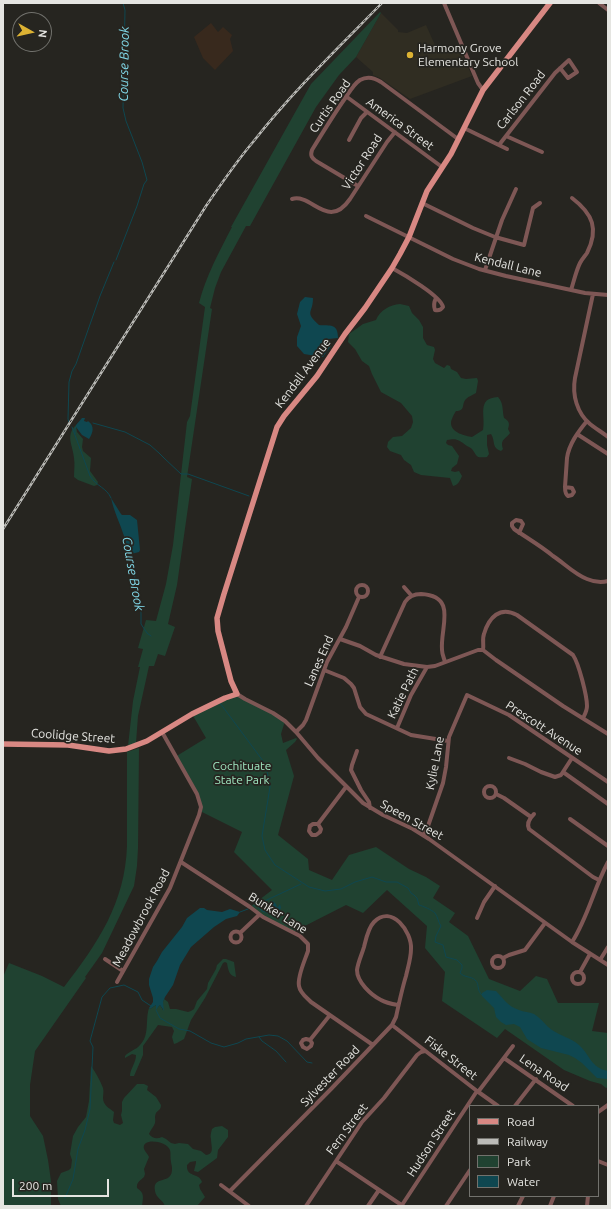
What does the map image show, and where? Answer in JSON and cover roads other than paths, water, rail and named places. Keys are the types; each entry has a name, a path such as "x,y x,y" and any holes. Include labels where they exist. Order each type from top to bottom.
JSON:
{"main road":[{"name":"Kendall Avenue","path":"237,694 218,631 217,618 274,434 284,416 318,375 392,268 409,237 431,183 451,154 483,90 550,3"},
{"name":"Coolidge Street","path":"224,698 234,688"},
{"name":"Coolidge Street","path":"3,744 68,744 104,750 119,750 138,745 192,714 224,698 237,694"}],"street":[{"path":"444,3 478,83 483,90"},
{"path":"599,3 608,10"},
{"name":"Carlson Road","path":"499,145 560,68"},
{"name":"Curtis Road","path":"358,186 316,161 311,156 311,153 329,122 356,84 361,80 366,78 375,79 381,82 458,138"},
{"name":"America Street","path":"347,97 442,167"},
{"path":"349,140 361,118 367,112"},
{"path":"464,128 507,149"},
{"name":"Victor Road","path":"292,199 302,199 319,209 328,211 338,210 347,203 395,132"},
{"path":"506,136 542,152"},
{"path":"485,270 495,236 516,189"},
{"path":"571,290 580,263 589,247 593,228 588,214 572,198"},
{"path":"422,203 473,228 524,245 533,208 540,203"},
{"name":"Kendall Lane","path":"366,216 452,259 485,270 571,290 608,295"},
{"path":"392,268 433,294 436,298"},
{"path":"593,294 575,378 574,392 580,412 587,421 608,437"},
{"path":"566,487 568,454 571,444 587,421"},
{"path":"577,434 608,454"},
{"path":"519,533 586,579 594,582 608,582"},
{"path":"404,587 411,595"},
{"path":"380,657 403,605 411,595 418,594 428,595 438,599 443,605 445,613 442,649 445,662"},
{"name":"Lanes End","path":"296,732 303,725 308,716 330,655 340,639 360,597"},
{"path":"483,650 484,633 493,617 498,613 505,611 517,615 573,655 577,662 586,700 586,709 583,718"},
{"path":"340,639 364,648 380,657 404,664 427,667 478,650 483,650 608,734"},
{"name":"Katie Path","path":"397,728 411,695 427,667"},
{"path":"324,670 344,678 351,684 354,688 362,711 417,736 448,741"},
{"name":"Speen Street","path":"237,694 282,719 296,732 312,752 346,787 370,808 423,835 443,848 545,923 608,965"},
{"name":"Kylie Lane","path":"423,835 428,826 446,772 448,741 467,695"},
{"name":"Prescott Avenue","path":"467,695 505,712 608,782"},
{"name":"Meadowbrook Road","path":"117,982 167,896 200,816 200,802 197,794 162,732"},
{"path":"357,751 352,765 352,770 361,790 369,802 370,808"},
{"path":"509,758 556,777 562,774 572,758"},
{"path":"562,774 608,804"},
{"path":"318,824 346,787"},
{"path":"496,794 533,815 528,824 529,829 599,880"},
{"path":"570,819 608,846"},
{"name":"Bunker Lane","path":"181,862 250,907 267,920 297,934 306,940 309,947 300,973 299,987 303,994 311,1002 373,1045"},
{"path":"572,942 587,913 599,880 608,862"},
{"path":"477,918 484,902 495,886"},
{"path":"240,933 259,915"},
{"name":"Sylvester Road","path":"230,1191 327,1094 392,1025 398,1005 411,955 411,943 400,922 396,919 383,917 375,921 370,929 358,966 358,975 361,982 377,998 398,1005"},
{"path":"502,958 525,950 545,923"},
{"path":"600,960 608,947"},
{"path":"580,972 590,954"},
{"path":"105,958 124,971"},
{"path":"310,1040 330,1015"},
{"name":"Fiske Street","path":"392,1025 497,1105"},
{"name":"Hudson Street","path":"469,1105 513,1046"},
{"name":"Fern Street","path":"306,1206 362,1122 384,1098 417,1055 425,1051"},
{"name":"Lena Road","path":"504,1058 572,1105"},
{"path":"517,1105 536,1079"},
{"path":"599,1111 608,1105"},
{"name":"Hudson Street","path":"403,1206 469,1106"},
{"path":"336,1162 403,1206"},
{"path":"446,1206 469,1172"},
{"path":"222,1184 249,1206"},
{"path":"368,1206 378,1190"},
{"path":"518,1206 522,1197"}],"water":[{"path":"305,297 313,298 310,312 314,320 319,325 333,326 338,333 338,338 328,339 325,342 331,346 323,357 304,354 297,346 297,337 301,326 297,314 300,302"},
{"path":"82,418 85,418 84,421 88,421 92,425 92,434 89,439 82,435 76,427"},
{"path":"111,498 122,515 130,515 137,520 139,552 131,554 128,550"},
{"path":"273,901 277,907 280,904 281,908 278,912 273,914 267,910 267,907 270,902"},
{"path":"200,908 222,912 230,909 240,912 237,916 226,919 214,927 191,947 180,965 173,985 165,997 163,1002 164,1011 160,1005 156,1010 156,1005 150,1009 149,1008 153,1002 153,998 149,985 149,979 153,967 187,918"},
{"path":"487,990 496,991 511,1006 521,1011 534,1014 552,1030 579,1045 594,1064 608,1071 608,1079 597,1078 582,1063 569,1055 541,1048 527,1039 520,1027 514,1024 506,1025 501,1022 496,1017 494,1008 482,996 482,993"}],"waterway":[{"name":"Course Brook","path":"116,260 144,184 147,180 142,162 126,121 123,108 125,10 123,3"},
{"name":"Course Brook","path":"69,422 69,382 72,371 76,364 100,296 114,262"},
{"path":"93,423 125,432 150,445 181,474 188,474 249,496"},
{"name":"Course Brook","path":"75,434 75,428 77,426"},
{"name":"Course Brook","path":"72,427 90,476 107,492 111,498"},
{"name":"Course Brook","path":"132,553 136,598 141,611 141,624 151,636"},
{"name":"Course Brook","path":"220,703 266,765 270,787 262,836 265,850 275,865 309,887 325,891 341,889 355,882 372,877 386,882 397,882 408,888 417,898 419,905 430,909 436,915 441,926 435,942 443,945 446,957 457,960 462,965 460,973 475,980 482,995"},
{"path":"254,906 301,884"},
{"path":"264,901 263,906 266,908"},
{"path":"256,905 262,911 269,912"},
{"path":"240,912 248,909"},
{"path":"65,1198 73,1179 78,1149 85,1130 90,1109 93,1047 90,1041 102,997 110,988 124,985 138,992 142,1000 151,1006"},
{"path":"156,1010 160,1018 179,1029 190,1031 211,1043 224,1047 246,1039 269,1035 278,1036 287,1041 307,1062 312,1063"},
{"path":"259,1037 276,1051 286,1062"}],"railway":[{"path":"3,529 206,206 229,173 283,106 382,3"}],"place":[{"name":"Harmony Grove Elementary School","path":"410,55"}],"park label":[{"name":"Cochituate State Park","path":"242,773"}]}
